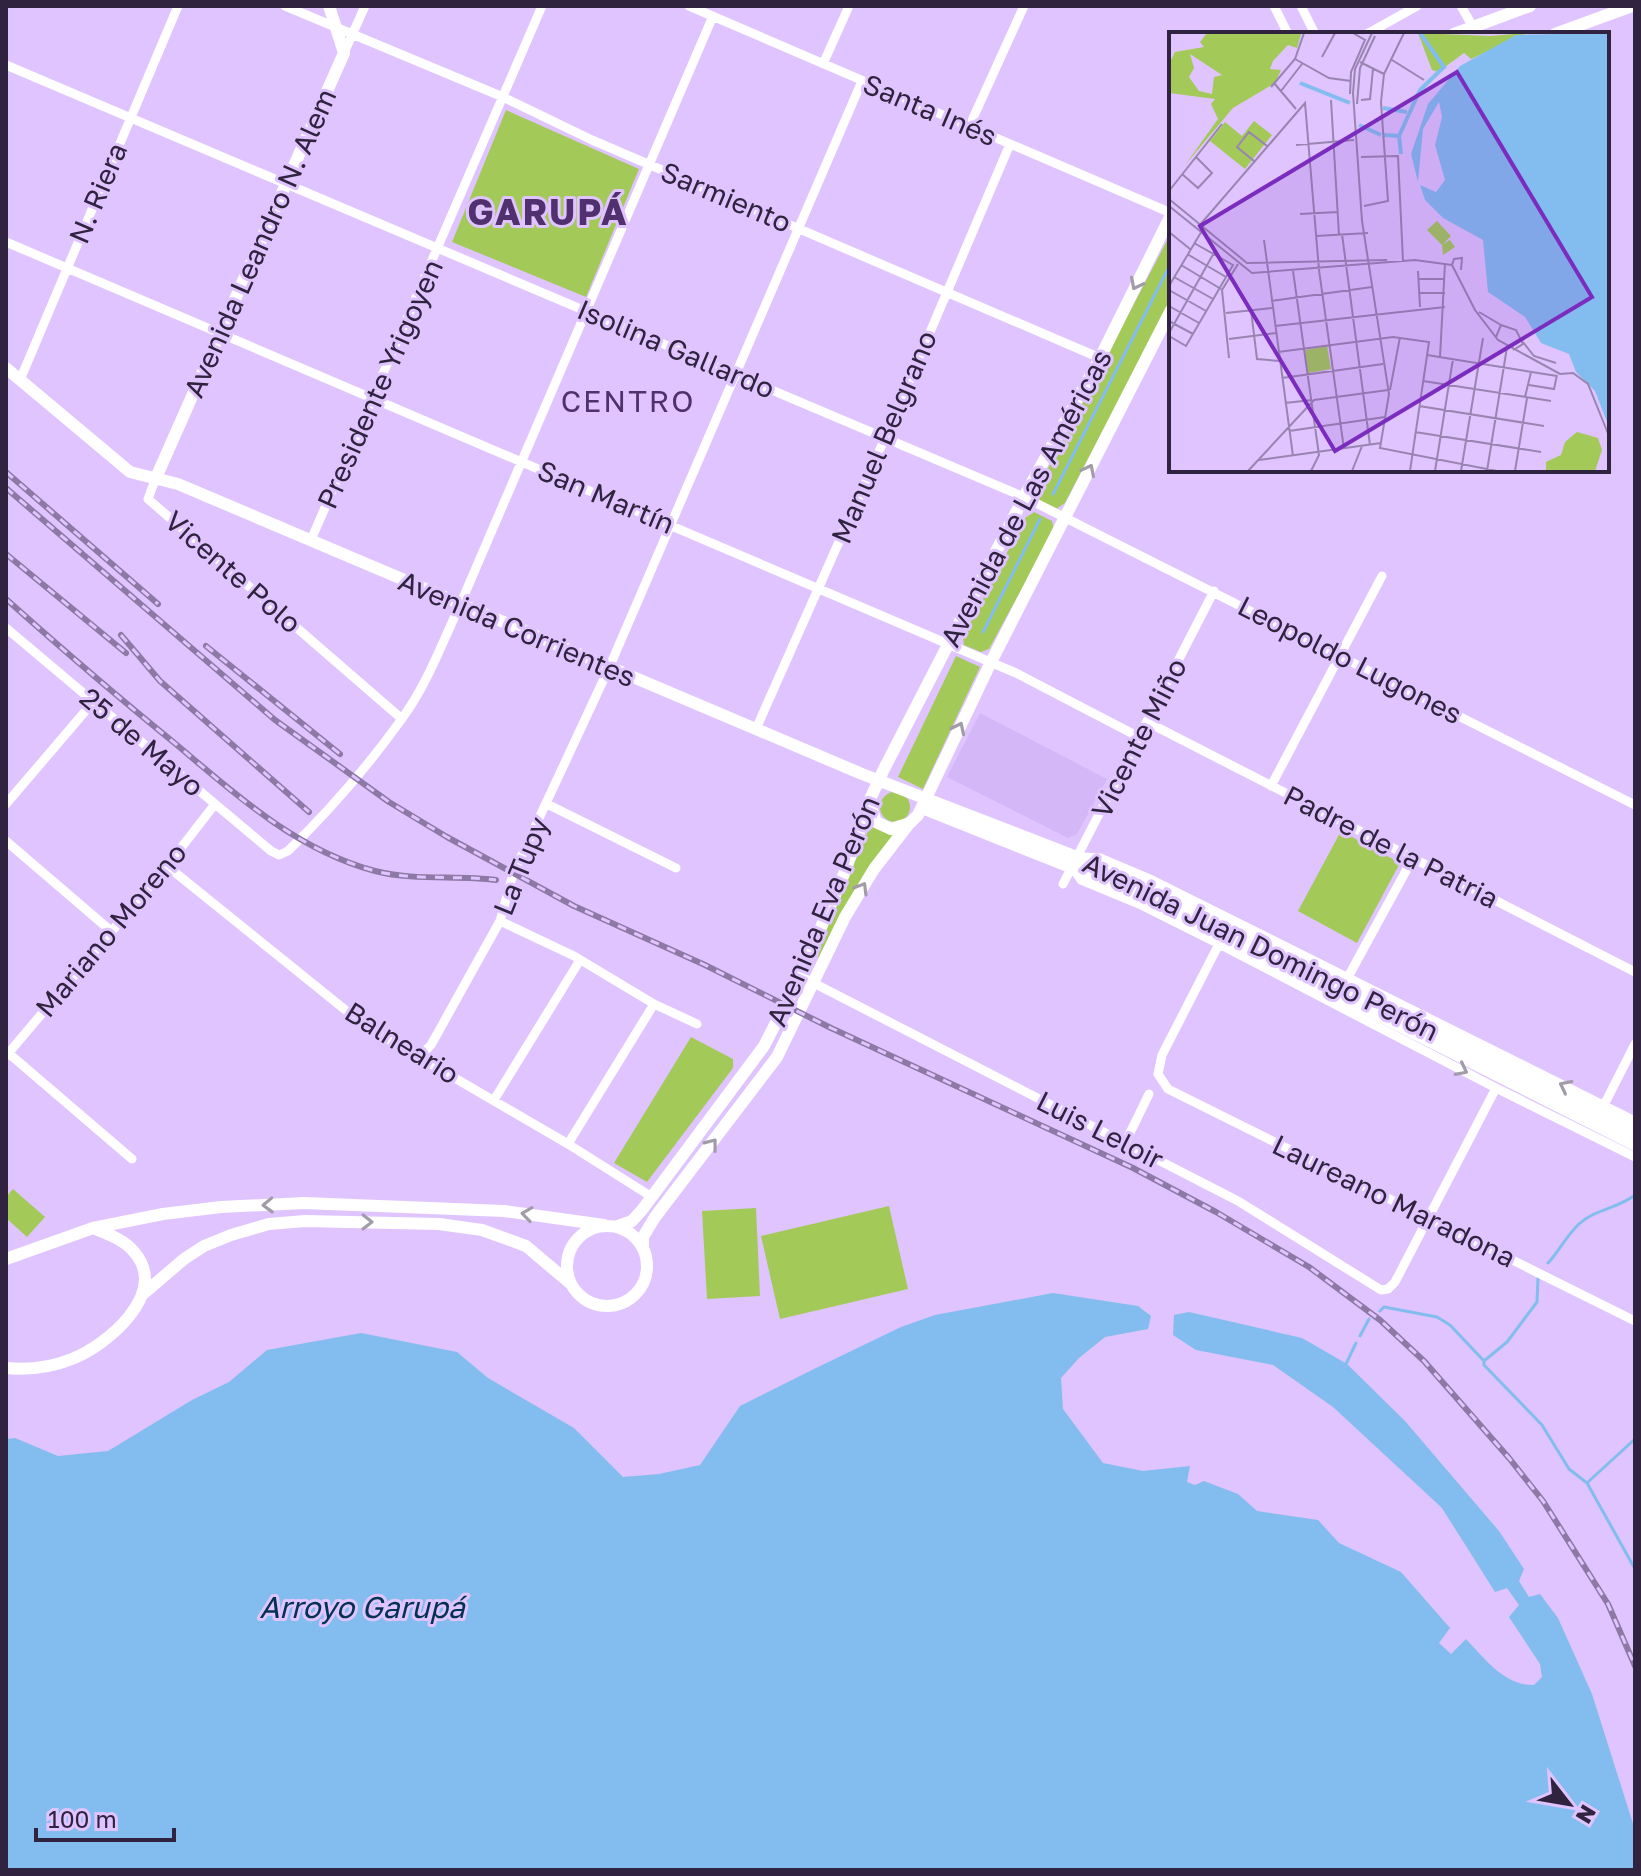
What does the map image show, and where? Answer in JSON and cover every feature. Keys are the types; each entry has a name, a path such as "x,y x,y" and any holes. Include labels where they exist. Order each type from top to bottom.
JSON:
{"main road":[{"path":"329,6 344,53"},
{"path":"1459,32 1530,6"},
{"path":"1560,32 1617,8 1632,6"},
{"name":"Avenida Leandro N. Alem","path":"155,480 344,53"},
{"name":"Avenida de Las Américas","path":"879,780 1024,497 1100,358 1169,218"},
{"name":"Avenida de Las Américas","path":"910,823 923,803 991,662 1169,314"},
{"name":"Vicente Polo","path":"6,368 130,472 155,480"},
{"name":"Avenida Corrientes","path":"155,480 178,484 879,780"},
{"name":"Avenida Eva Perón","path":"611,1226 632,1221 759,1054 800,976 844,874 879,780"},
{"name":"Avenida Juan Domingo Perón","path":"879,780 923,803 1228,926 1635,1132"},
{"path":"869,802 873,816 883,827 900,828 910,823"},
{"name":"Avenida Eva Perón","path":"643,1246 643,1237 655,1217 773,1064 845,917 874,869 910,823"},
{"name":"Avenida Juan Domingo Perón","path":"1074,862 1635,1145"},
{"path":"6,1259 93,1228 178,1212 304,1203 504,1211 611,1226 630,1232 643,1246 648,1261 648,1272 635,1295 624,1303 600,1306 578,1294 571,1284 526,1246 482,1230 439,1224 287,1222 231,1235 204,1246 184,1259 142,1295 130,1316 95,1348 59,1363 32,1368 6,1368"},
{"path":"571,1284 567,1269 570,1250 583,1233 611,1226"},
{"path":"93,1228 121,1240 137,1254 143,1267 142,1295"}],"street":[{"name":"N. Riera","path":"20,380 178,6"},
{"name":"Sarmiento","path":"285,6 503,97 649,164 1100,358"},
{"name":"Avenida Leandro N. Alem","path":"344,53 365,6"},
{"name":"Presidente Yrigoyen","path":"311,540 542,6"},
{"name":"Santa Inés","path":"689,6 1169,213"},
{"path":"823,64 849,6"},
{"path":"969,127 1024,6"},
{"path":"1274,6 1287,32"},
{"path":"1301,6 1314,32"},
{"path":"1371,32 1417,6"},
{"path":"1461,6 1473,27"},
{"path":"402,719 425,680 460,605 713,16"},
{"name":"Isolina Gallardo","path":"6,65 1065,516"},
{"name":"La Tupy","path":"420,1056 431,1045 500,921 513,874 609,668 862,81"},
{"name":"Manuel Belgrano","path":"756,729 885,438 1010,144"},
{"name":"San Martín","path":"6,242 991,662"},
{"name":"Vicente Polo","path":"155,480 148,499 402,719"},
{"name":"Leopoldo Lugones","path":"1065,516 1635,805"},
{"path":"1271,786 1382,576"},
{"name":"Vicente Miño","path":"1063,884 1214,591"},
{"name":"25 de Mayo","path":"6,628 279,855 300,840 402,719"},
{"path":"991,662 1139,737"},
{"path":"6,804 94,701"},
{"name":"Padre de la Patria","path":"1147,722 1635,972"},
{"name":"Mariano Moreno","path":"7,1053 167,866 215,804"},
{"path":"547,804 676,868"},
{"path":"6,841 111,931"},
{"path":"1635,1121 1152,880 1100,858 1074,862 1081,880 1139,904 1219,944 1635,1157"},
{"path":"1348,977 1413,858"},
{"name":"Balneario","path":"167,866 364,1025 568,1144 652,1197"},
{"path":"500,921 580,960 654,1004 697,1024"},
{"name":"Laureano Maradona","path":"1219,944 1162,1055 1158,1074 1168,1089 1635,1321"},
{"path":"494,1100 580,960"},
{"name":"Luis Leloir","path":"800,976 1238,1201 1381,1290 1388,1289 1395,1282 1428,1219"},
{"path":"568,1144 654,1004"},
{"path":"1604,1105 1635,1044"},
{"path":"7,1053 132,1159"},
{"path":"1428,1219 1496,1088"},
{"path":"1125,1143 1149,1094"}],"shaded area":[{"path":"980,713 1107,779 1077,834 1068,838 947,777"}],"green space":[{"path":"506,110 639,169 586,297 452,242"},
{"path":"1169,237 1169,303 1065,503 1056,509 1038,503 1036,491"},
{"path":"1034,512 1052,521 1054,529 989,649 981,652 964,645 963,637 1025,518"},
{"path":"956,656 980,667 923,789 898,777"},
{"path":"895,792 901,793 909,801 909,813 901,821 895,822 889,821 881,813 880,807 881,801 889,793"},
{"path":"872,822 894,834 820,957 816,958 815,955"},
{"path":"1341,831 1400,863 1357,943 1298,911"},
{"path":"691,1037 733,1059 733,1068 647,1182 614,1163"},
{"path":"13,1189 45,1217 27,1237 6,1218 6,1197"},
{"path":"889,1206 908,1289 780,1319 761,1236"},
{"path":"756,1208 760,1296 707,1299 702,1211"}],"water":[{"name":"Arroyo Garupá","path":"1053,1293 1138,1306 1151,1316 1148,1329 1105,1337 1061,1378 1063,1409 1103,1463 1143,1471 1190,1466 1187,1482 1195,1485 1204,1481 1238,1494 1257,1511 1318,1520 1339,1543 1401,1572 1450,1628 1439,1643 1451,1654 1466,1639 1505,1676 1534,1685 1542,1677 1540,1664 1509,1617 1519,1605 1507,1588 1495,1592 1442,1508 1333,1407 1273,1365 1196,1350 1173,1335 1174,1315 1189,1312 1302,1338 1347,1364 1405,1421 1499,1531 1524,1569 1519,1581 1529,1597 1540,1594 1558,1618 1592,1694 1635,1830 1635,1870 6,1870 6,1439 15,1438 58,1456 108,1451 192,1400 229,1382 267,1350 361,1333 457,1352 488,1378 574,1428 623,1477 659,1474 700,1465 740,1406 901,1327 935,1315"}],"waterway":[{"path":"1053,494 1169,267"},
{"path":"983,632 1040,519"},
{"path":"1548,1263 1585,1219 1635,1195"},
{"path":"1380,1311 1384,1307 1437,1317 1450,1325 1484,1361 1507,1342 1537,1302 1538,1278"},
{"path":"1360,1336 1369,1319"},
{"path":"1346,1364 1356,1343"},
{"path":"1484,1361 1484,1365 1542,1425 1569,1469 1587,1483 1635,1569"},
{"path":"1588,1482 1635,1439"}],"railway":[{"path":"6,472 158,604"},
{"path":"6,488 275,720 389,802 447,837 574,906 1133,1168 1309,1267 1380,1320 1424,1361 1509,1458 1543,1501 1608,1604 1635,1666"},
{"path":"6,554 126,653"},
{"path":"6,599 222,783 269,819 320,850 347,862 390,874 496,880"},
{"path":"121,635 160,681 309,812"},
{"path":"206,646 340,754"}],"district":[{"name":"GARUPÁ","path":"548,212"},
{"name":"CENTRO","path":"628,402"}]}
